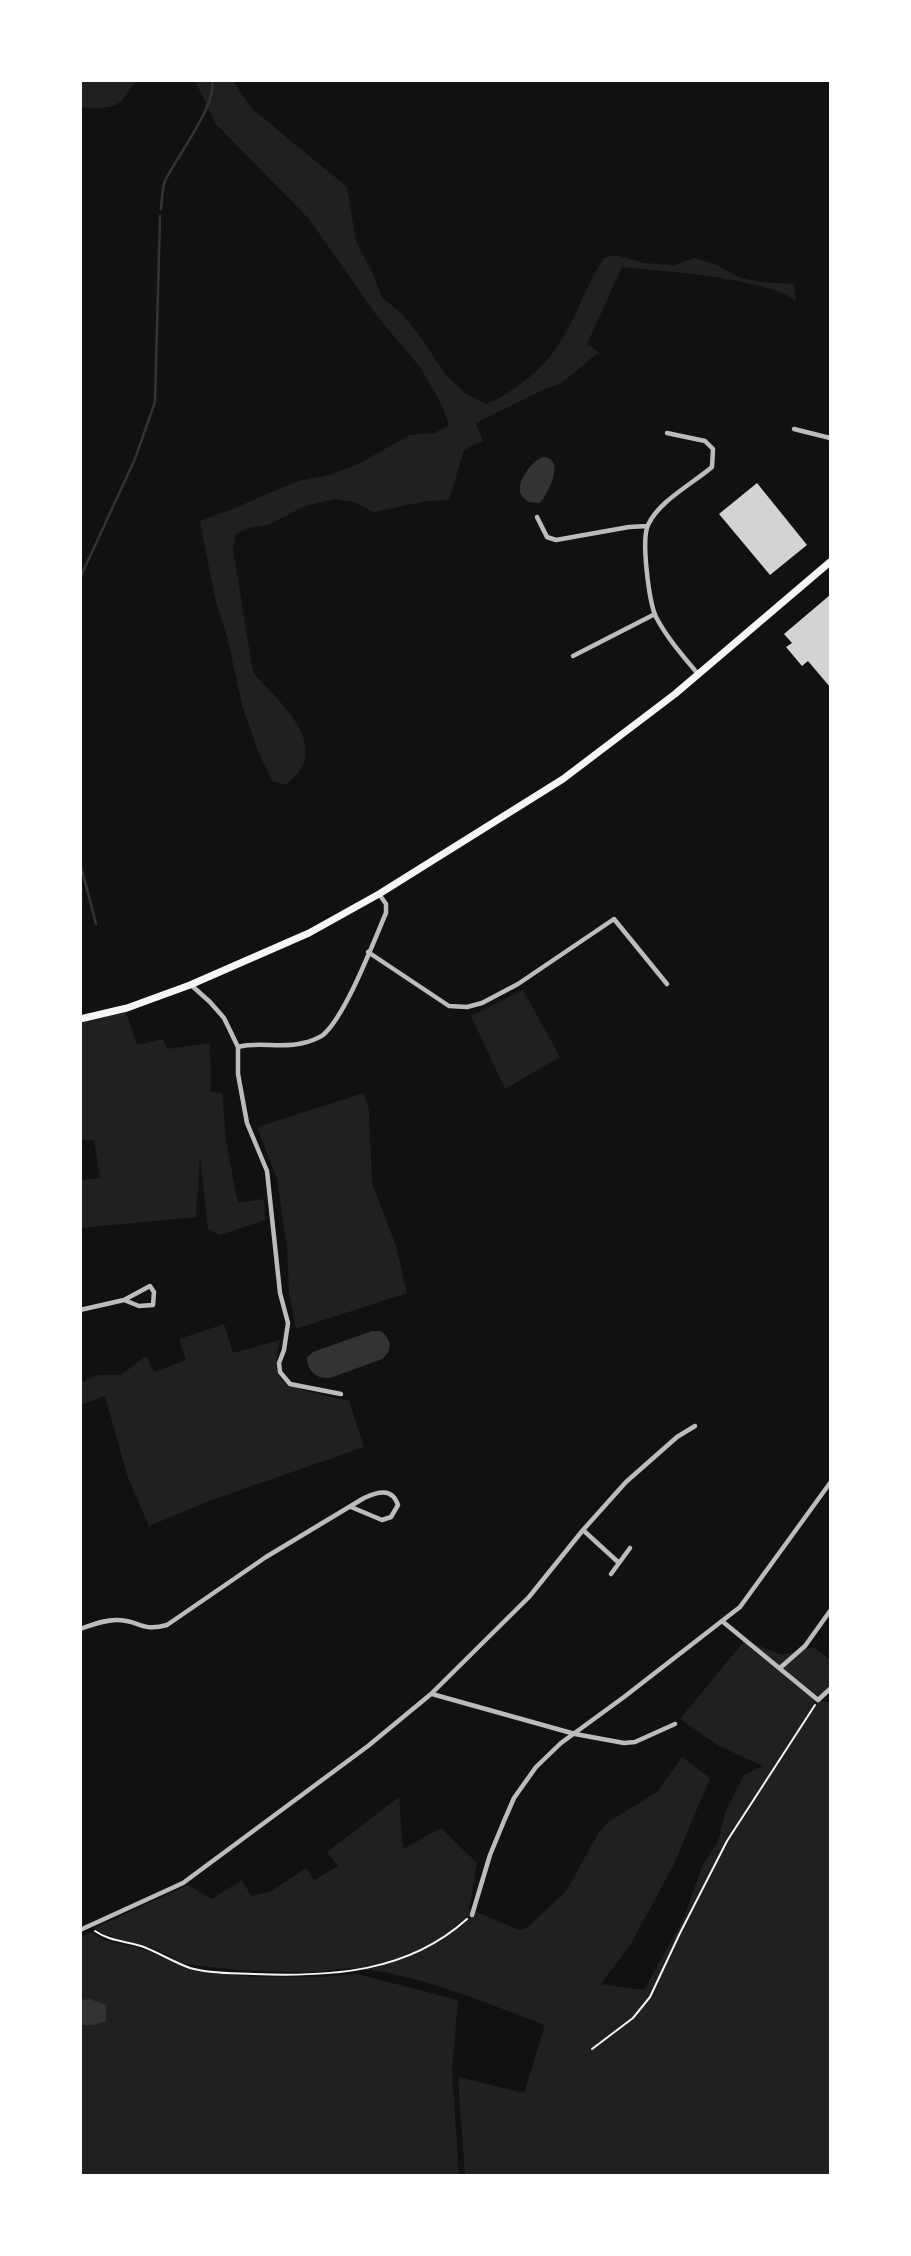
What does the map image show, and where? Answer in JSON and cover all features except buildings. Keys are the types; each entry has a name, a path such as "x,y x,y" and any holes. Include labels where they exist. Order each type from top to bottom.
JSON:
{"main road":[{"path":"80,1020 127,1008 190,985 309,933 379,894 563,779 698,674 831,562"}],"street":[{"path":"794,429 831,438"},
{"path":"667,433 705,442 713,449 712,467 657,512 647,526 644,542 654,614 674,646 698,674"},
{"path":"537,517 547,537 556,540 647,526"},
{"path":"573,656 654,614"},
{"path":"238,1047 252,1043 274,1047 304,1043 323,1035 342,1008 386,913 386,904 379,894"},
{"path":"369,952 449,1006 467,1007 482,1003 518,984 614,919 667,984"},
{"path":"190,985 224,1018 238,1047 238,1074 247,1123 267,1171 280,1293 288,1323 279,1363 280,1372 290,1384 341,1394"},
{"path":"80,1310 124,1300 149,1286 154,1292 153,1305 145,1307 124,1300"},
{"path":"80,1930 183,1883 368,1746 431,1694 529,1597 626,1482 677,1437 695,1426"},
{"path":"472,1915 490,1855 514,1798 536,1767 561,1743 740,1607 831,1483"},
{"path":"80,1629 119,1620 153,1629 167,1625 266,1557 351,1507 381,1491 395,1497 398,1505 391,1517 382,1520 351,1507"},
{"path":"583,1530 618,1562"},
{"path":"611,1574 630,1548"},
{"path":"780,1668 805,1646 831,1611"},
{"path":"722,1621 818,1700 831,1689"},
{"path":"431,1694 575,1734 624,1743 635,1742 675,1724"}],"path":[{"path":"592,2049 633,2018 650,1997 727,1841 818,1700"},
{"path":"89,1927 105,1938 140,1946 190,1968 218,1972 310,1976 356,1971 401,1958 432,1945 457,1929 472,1915"}],"shaded area":[{"path":"81,80 139,81 120,102 110,107 98,108 81,107"},
{"path":"195,81 233,81 251,108 347,187 356,241 382,297 403,315 417,332 446,375 466,394 486,404 519,385 549,357 569,327 604,258 616,255 644,263 674,265 695,258 717,265 740,278 794,284 796,301 782,293 738,281 622,267 587,344 599,352 560,384 476,423 483,441 464,450 449,500 427,501 373,512 354,502 335,499 305,506 268,525 248,528 236,534 233,550 253,672 292,716 305,742 306,756 301,769 286,785 272,781 242,705 227,636 215,599 200,521 298,481 329,475 358,464 410,435 435,433 449,425 442,405 420,367 377,316 309,219 216,124"},
{"path":"543,457 554,463 554,477 540,503 528,502 520,492 523,476 530,466"},
{"path":"523,990 560,1057 505,1089 471,1016"},
{"path":"126,1012 137,1045 163,1039 167,1049 210,1043 211,1092 222,1093 226,1141 238,1203 264,1199 265,1220 220,1235 208,1229 200,1155 196,1217 81,1228 81,1180 100,1178 94,1140 81,1140 80,1022"},
{"path":"364,1093 369,1111 372,1183 396,1246 407,1293 296,1329 289,1293 287,1248 277,1179 257,1127"},
{"path":"224,1324 233,1353 280,1340 276,1365 280,1378 301,1389 349,1401 364,1447 209,1501 149,1526 128,1478 105,1396 81,1405 80,1383 98,1375 121,1375 146,1356 154,1372 186,1360 179,1339"},
{"path":"372,1331 381,1331 389,1341 388,1352 382,1359 330,1378 320,1377 311,1370 307,1357 313,1352"},
{"path":"745,1640 781,1655 814,1647 830,1660 830,1690 819,1700 830,1703 830,2175 465,2175 458,2077 524,2093 545,2025 449,1990 375,1970 351,1968 314,1972 261,1971 181,1963 194,1970 251,1977 357,1974 458,2000 452,2071 459,2175 81,2175 80,1937 92,1932 104,1940 136,1947 177,1962 160,1951 94,1928 188,1885 212,1899 242,1880 251,1896 272,1891 306,1868 314,1880 338,1866 327,1852 399,1797 403,1849 441,1828 477,1863 469,1909 520,1930 528,1927 566,1891 599,1832 608,1822 657,1792 682,1757 710,1778 674,1864 632,1942 601,1984 644,1990 683,1920 703,1864 718,1842 725,1813 744,1775 763,1766 719,1746 680,1719"},
{"path":"90,1999 106,2005 106,2021 81,2025 81,2000"}],"waterway":[{"path":"161,209 165,181 209,103 212,80"},
{"path":"80,578 135,459 155,402 160,216"},
{"path":"80,862 96,924"}]}
